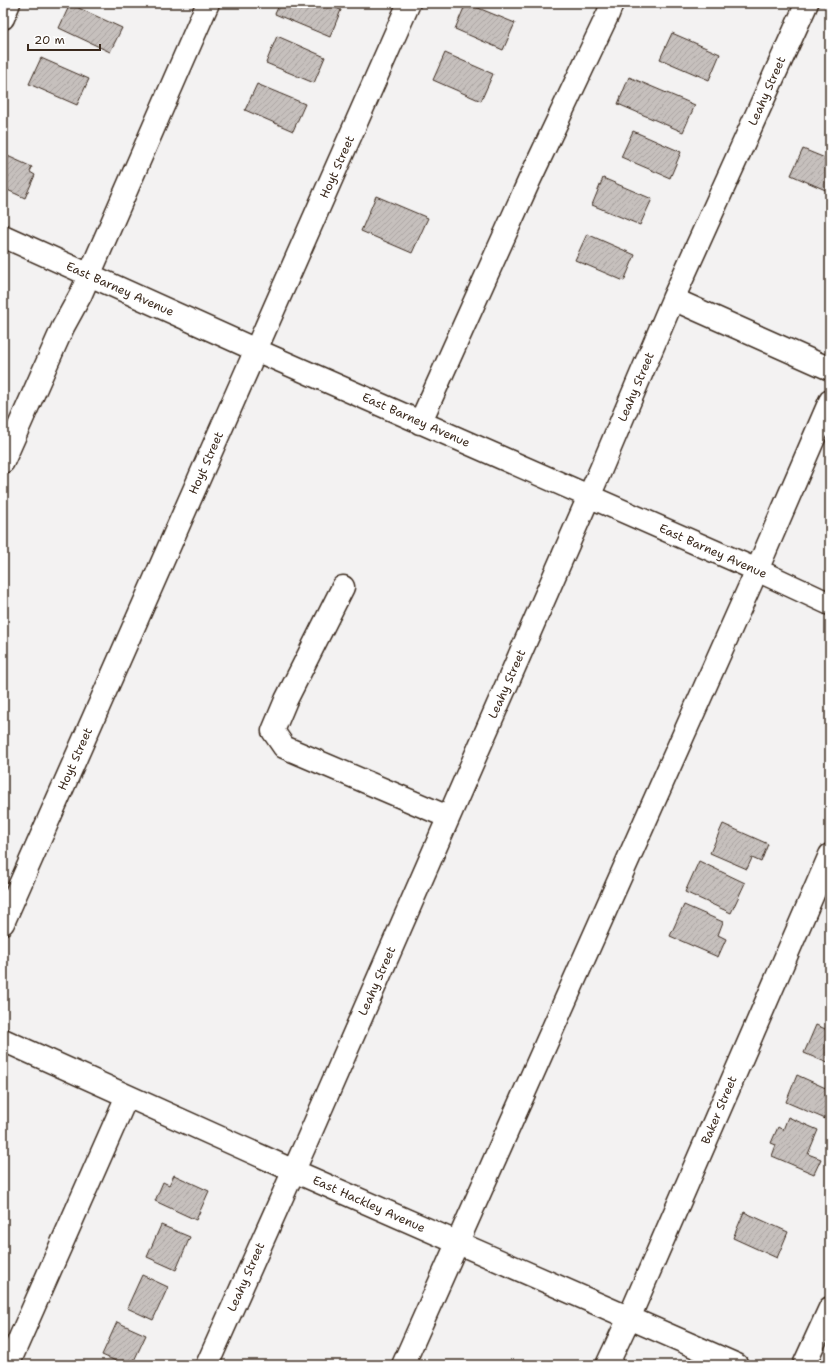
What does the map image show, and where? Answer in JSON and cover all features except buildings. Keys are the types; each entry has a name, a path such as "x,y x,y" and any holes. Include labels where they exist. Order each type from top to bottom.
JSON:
{"street":[{"path":"3,18 10,3"},
{"path":"3,462 63,327 80,296 208,3"},
{"name":"Hoyt Street","path":"3,923 409,3"},
{"path":"420,422 529,181 612,3"},
{"name":"Leahy Street","path":"207,1365 294,1171 589,496 673,299 807,3"},
{"name":"East Barney Avenue","path":"3,236 256,350 757,570 830,604"},
{"path":"673,299 830,369"},
{"path":"403,1365 757,570 830,401"},
{"path":"343,587 286,700 273,731 284,746 448,817"},
{"name":"Baker Street","path":"607,1365 629,1318 830,855"},
{"name":"East Hackley Avenue","path":"3,1040 294,1171 737,1365"},
{"path":"8,1365 127,1096"},
{"path":"804,1365 830,1308"}]}
